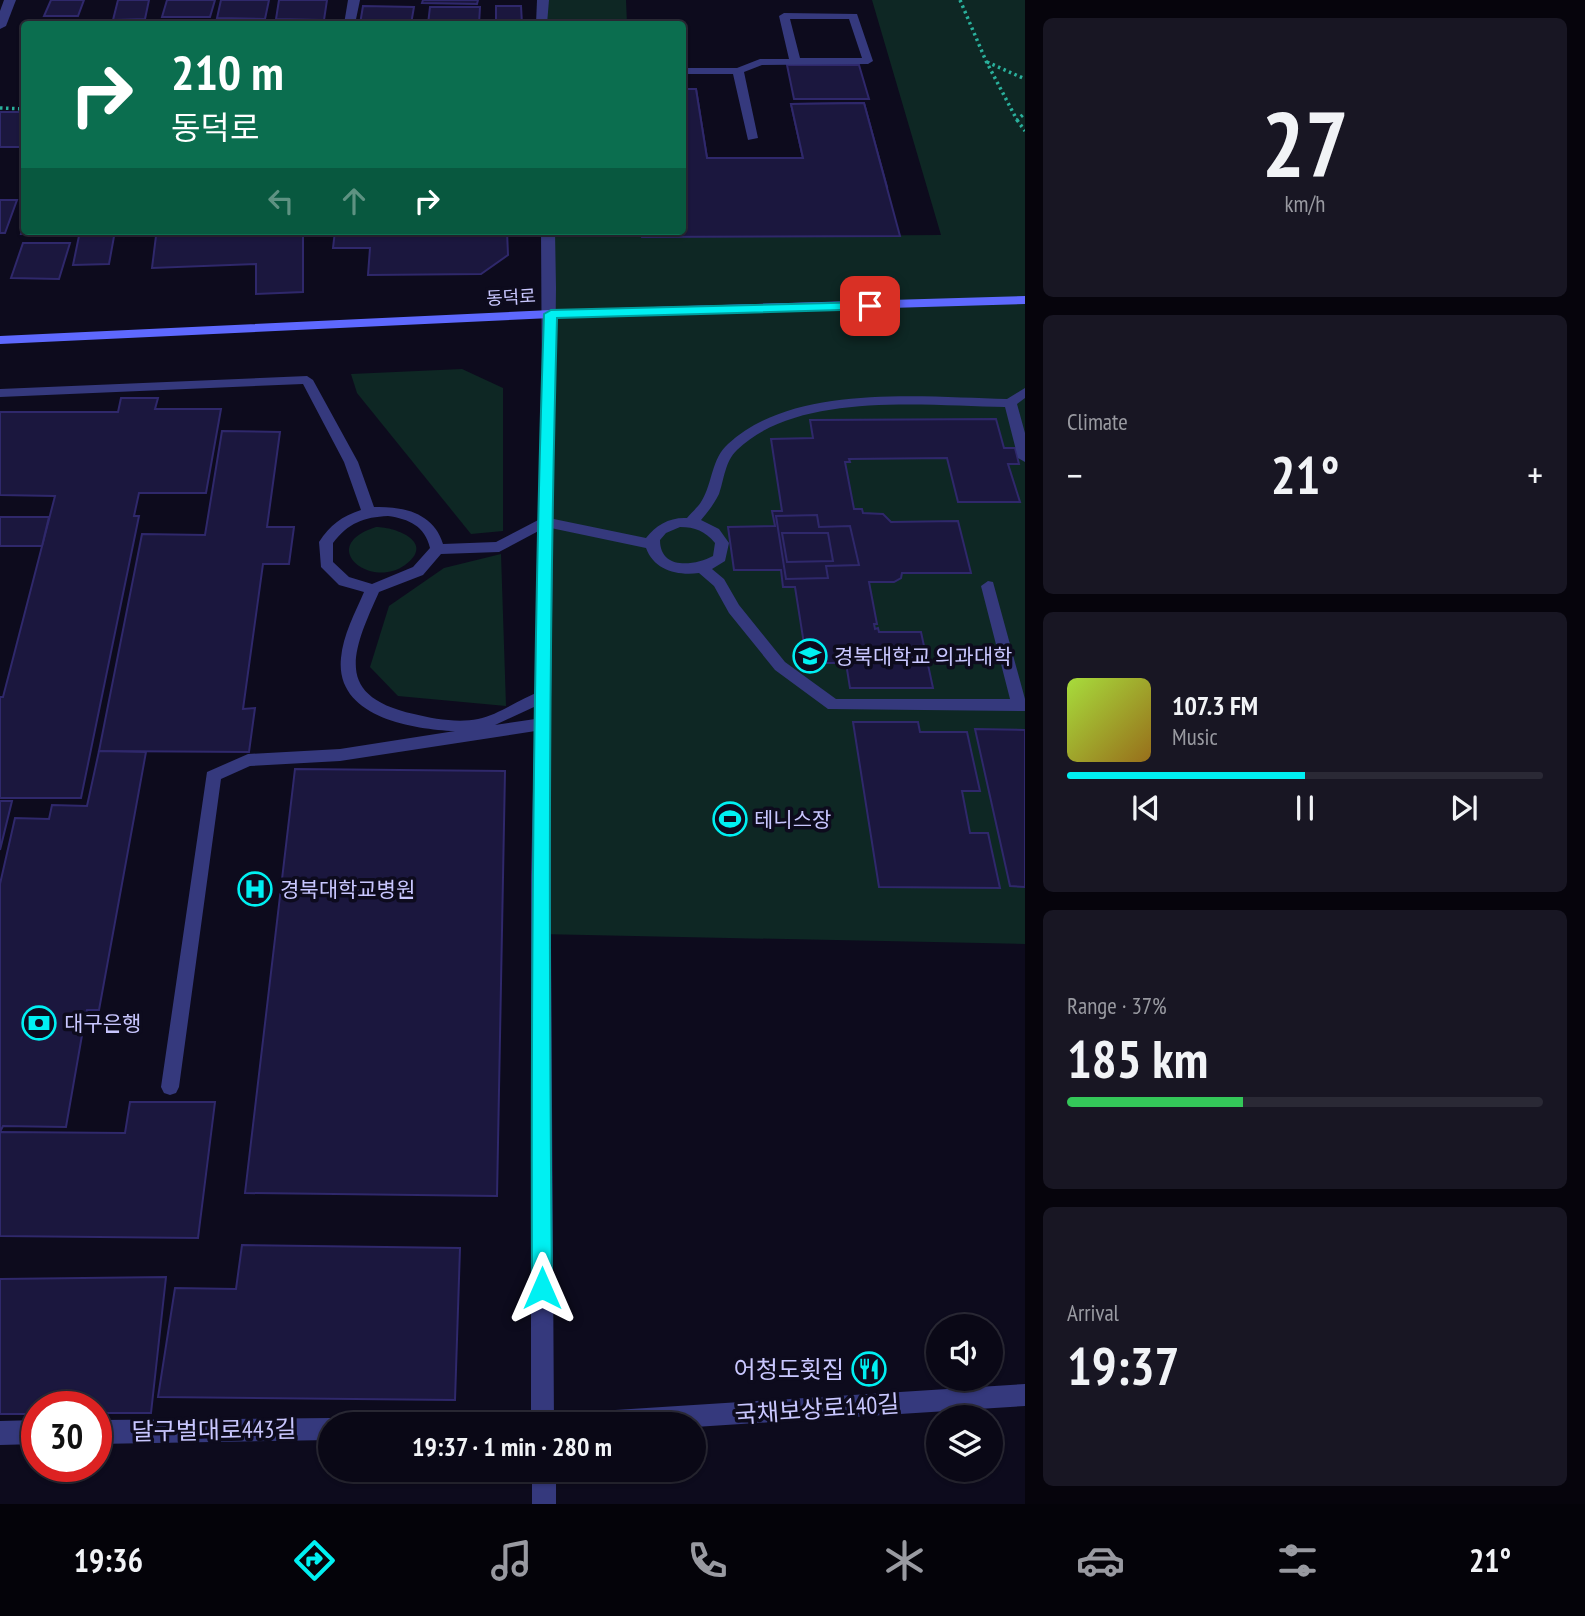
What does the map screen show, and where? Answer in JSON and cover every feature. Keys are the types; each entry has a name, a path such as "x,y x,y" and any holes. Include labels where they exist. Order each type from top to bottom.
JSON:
{"main road":[{"name":"동덕로","path":"0,340 551,314 1025,300"}],"street":[{"path":"0,26 10,0"},
{"path":"350,21 354,0"},
{"path":"541,21 543,0"},
{"path":"542,1412 539,948 544,522 551,314 548,235"},
{"name":"국채보상로140길","path":"706,1415 1025,1395"},
{"name":"달구벌대로443길","path":"112,1432 318,1429"},
{"path":"0,1433 21,1433"},
{"path":"544,1482 544,1504"}],"lane":[{"path":"686,71 738,71 760,62 868,61 853,16 784,16 795,61"},
{"path":"738,71 752,138"},
{"path":"0,393 307,380 351,462 369,512"},
{"path":"691,522 709,501 721,462 732,446 764,425 791,414 860,402 1010,403 1025,392"},
{"path":"1010,403 1025,458"},
{"path":"437,549 432,532 417,519 394,512 369,512 342,523 326,542 326,564 344,581 373,589 418,571 437,549 499,547 544,522 651,544"},
{"path":"679,522 691,522 711,529 722,543 720,558 703,569 691,571 668,566 653,552 651,544 659,530 679,522"},
{"path":"703,569 719,583 734,610 780,666 833,705 1022,705 988,586"},
{"path":"373,589 359,623 348,664 351,680 362,700 390,715 435,723 477,725 542,697"},
{"path":"170,1087 213,776 248,760 340,755 542,724"}],"path":[{"path":"960,0 986,61 1025,131"},
{"path":"986,61 1025,79"},
{"path":"0,108 21,108"},
{"path":"1017,120 1025,113"}],"green space":[{"path":"543,0 626,0 627,21 543,21"},
{"name":"경북대학교 의과대학","path":"872,0 1025,0 1025,944 539,934 548,235 941,235"},
{"path":"462,369 503,388 503,531 471,534 357,393 351,374"},
{"path":"376,527 394,530 410,538 415,543 414,557 405,565 391,571 377,572 355,563 350,554 350,544 359,535"},
{"path":"501,554 506,706 398,696 370,667 389,606 444,568"}],"building":[{"path":"51,0 84,0 78,16 44,16"},
{"path":"118,0 149,0 145,19 113,20"},
{"path":"167,0 215,0 210,17 162,17"},
{"path":"221,0 269,0 265,19 217,18"},
{"path":"279,0 327,0 324,20 276,19"},
{"path":"423,0 478,0 477,4 422,3"},
{"path":"363,6 414,7 412,21 360,21"},
{"path":"496,6 521,6 522,21 496,21"},
{"path":"430,7 480,7 479,21 428,21"},
{"path":"787,65 859,65 869,99 794,99"},
{"path":"686,89 696,89 707,158 803,158 791,104 864,103 887,187 857,187 843,206 825,219 803,226 767,230 720,224 698,214 686,203"},
{"path":"686,89 696,89 707,158 803,158 791,104 864,103 900,236 642,237 686,235"},
{"path":"0,112 21,112 21,147 0,147"},
{"path":"0,200 17,200 5,233 0,233"},
{"path":"79,235 114,235 109,264 73,265"},
{"path":"303,235 303,292 256,294 256,264 152,268 156,236"},
{"path":"335,235 507,235 508,255 481,274 368,275 370,248 333,248"},
{"path":"23,243 70,243 59,279 11,278"},
{"path":"121,398 158,398 155,409 221,409 206,493 139,493 134,516 139,516 81,798 0,798 0,697 3,697 55,496 0,495 0,412 118,412"},
{"path":"996,419 1004,448 1015,448 1019,464 1008,464 1020,502 958,502 947,458 849,459 850,462 845,462 854,509 862,509 863,513 883,514 891,522 958,521 971,573 902,573 901,578 894,582 869,582 877,624 874,624 875,629 878,628 879,632 921,632 933,688 850,688 846,663 807,663 795,587 783,587 781,570 734,570 728,527 775,526 772,511 782,511 771,439 813,438 810,420"},
{"path":"222,431 280,432 267,527 294,527 289,564 263,564 243,709 255,708 249,752 99,751 142,534 205,535"},
{"path":"817,515 819,527 850,526 859,565 826,566 828,578 786,579 776,516"},
{"path":"0,517 49,517 42,546 0,546"},
{"path":"782,533 828,533 833,561 787,562"},
{"path":"853,722 918,722 920,732 967,732 980,791 962,791 970,833 988,833 1000,888 879,887"},
{"path":"975,729 1025,730 1025,887 1010,886"},
{"path":"99,751 146,752 99,1010 87,1010 66,1127 3,1126 0,1132 0,884 15,818 49,819 52,805 87,806"},
{"path":"295,769 505,771 497,1196 245,1193"},
{"path":"0,801 12,801 0,850"},
{"path":"130,1102 215,1102 198,1238 0,1236 0,1132 125,1133"},
{"path":"242,1245 460,1248 455,1400 158,1397 175,1288 236,1289"},
{"path":"166,1277 151,1413 112,1413 112,1391 21,1391 21,1414 0,1414 0,1279"}],"place":[{"name":"경북대학교 의과대학","path":"810,656"},
{"name":"테니스장","path":"730,819"},
{"name":"경북대학교병원","path":"255,889"},
{"name":"대구은행","path":"39,1023"},
{"name":"어청도횟집","path":"869,1369"}],"route":[{"path":"542,1288 540,913 544,522 551,314 870,306"}]}
